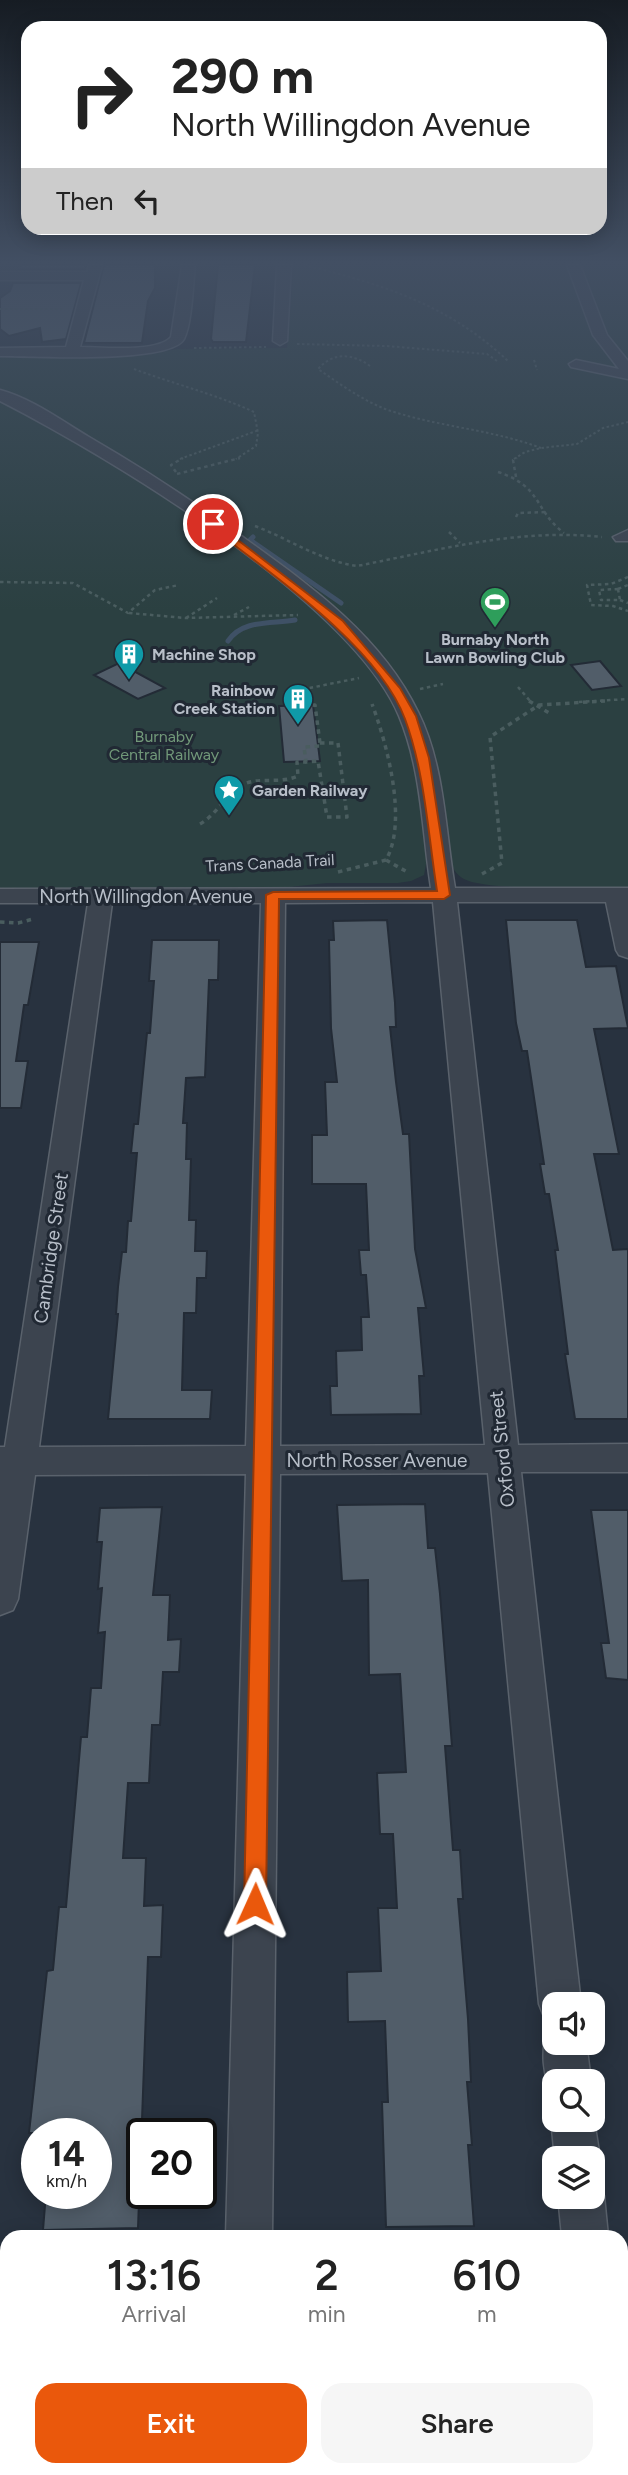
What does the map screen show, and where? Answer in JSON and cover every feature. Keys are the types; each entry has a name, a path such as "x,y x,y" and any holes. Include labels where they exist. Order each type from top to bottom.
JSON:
{"street":[{"name":"Oxford Street","path":"0,396 89,441 170,494 311,598 369,654 395,688 415,730 429,784 430,886 504,1461 560,1992"},
{"name":"North Willingdon Avenue","path":"0,896 273,895 430,886 622,895"},
{"path":"249,2230 273,895"},
{"path":"622,895 628,950"},
{"name":"Cambridge Street","path":"0,1599 11,1461 102,896"},
{"name":"North Rosser Avenue","path":"11,1461 504,1461 628,1458"},
{"path":"582,2209 584,2230"}],"path":[{"path":"165,380 220,396 254,412 259,430 256,446 247,455 177,474"},
{"path":"334,380 348,390 398,413 480,429 541,448"},
{"path":"516,477 513,460 525,452 576,444 603,428 628,422"},
{"path":"182,479 171,465 182,458 259,430"},
{"path":"498,472 516,477 538,494 556,528 565,533"},
{"path":"516,517 518,513 547,512"},
{"path":"247,522 292,540 334,563 356,566 506,536 565,533 625,536"},
{"path":"449,532 461,543"},
{"path":"628,578 611,584 587,585 591,605 613,606 628,611"},
{"path":"0,582 61,582 83,586 110,608 128,613 186,618 302,614 294,607"},
{"path":"128,613 155,590 179,585"},
{"path":"628,585 618,589 599,590 601,600 628,595"},
{"path":"618,589 620,598 628,603"},
{"path":"186,618 217,598"},
{"path":"233,615 249,607"},
{"path":"355,673 362,685"},
{"path":"320,743 315,705 290,705 285,693 359,678"},
{"path":"518,687 530,702 551,714"},
{"path":"479,875 502,863 490,737 539,705 628,699"},
{"path":"371,700 384,741 394,819 396,844 386,860 430,886"},
{"path":"200,824 223,808 237,787 247,783 289,782 298,776 297,762 306,762 318,761 327,817 348,817 338,743 320,743 320,746 304,747 306,762"},
{"name":"Trans Canada Trail","path":"334,873 386,860"}],"green space":[{"name":"Burnaby Central Railway","path":"0,380 628,380 628,887 518,887 477,883 459,875 449,858 427,859 424,875 398,883 327,883 280,888 0,888"}],"building":[{"path":"600,661 621,686 592,690 571,665"},
{"name":"Machine Shop","path":"119,663 165,688 138,699 94,675"},
{"name":"Rainbow Creek Station","path":"313,705 320,761 284,762 279,706"},
{"path":"387,920 396,1027 390,1027 403,1134 409,1134 415,1249 426,1308 418,1308 424,1376 419,1376 421,1414 331,1415 330,1386 337,1386 336,1351 362,1350 361,1317 369,1317 366,1275 361,1275 359,1250 369,1250 366,1184 312,1184 312,1135 327,1135 325,1082 337,1082 331,1028 329,940 334,940 333,921"},
{"path":"506,920 577,920 586,967 616,966 628,1028 594,1029 619,1154 594,1154 613,1250 628,1249 628,1419 575,1419 565,1354 568,1354 555,1250 558,1250 549,1194 545,1194 540,1164 544,1164 527,1051 522,1051 516,1023"},
{"path":"152,940 219,940 218,980 209,980 205,1077 186,1078 183,1123 187,1123 186,1159 191,1159 189,1220 196,1220 195,1251 207,1251 206,1278 197,1278 196,1313 184,1313 182,1390 212,1390 210,1419 108,1419 118,1287 122,1252 126,1252 128,1221 131,1221 137,1153 131,1153 134,1124 138,1124 147,1033 150,1033 154,981 149,981"},
{"path":"0,942 39,942 28,1005 24,1005 16,1061 28,1061 21,1108 0,1108"},
{"path":"425,1504 428,1548 435,1548 440,1594 452,1746 445,1746 453,1850 460,1850 463,1899 458,1899 468,2019 471,2082 467,2082 472,2145 468,2145 474,2226 386,2227 382,2102 388,2102 385,2021 348,2022 347,1972 381,1971 378,1908 397,1908 393,1834 380,1834 377,1773 406,1772 400,1674 369,1675 368,1580 342,1581 337,1505"},
{"path":"162,1507 153,1595 170,1595 168,1640 181,1639 179,1672 163,1672 160,1725 152,1725 149,1783 128,1783 123,1858 146,1858 144,1906 163,1905 161,1957 148,1957 142,2118 126,2118 126,2209 139,2209 138,2228 43,2230 45,2209 112,2209 112,2118 31,2118 47,1971 53,1970 59,1907 66,1907 81,1737 87,1737 91,1688 101,1688 105,1632 98,1633 102,1588 98,1589 102,1542 97,1542 100,1508"},
{"path":"591,1510 628,1510 628,1680 606,1678 601,1643 609,1643"}],"waterway":[{"path":"253,537 250,540 341,603"},
{"path":"228,641 234,634 250,626 295,620"}],"place":[{"name":"Burnaby North Lawn Bowling Club","path":"495,629"},
{"name":"Machine Shop","path":"129,681"},
{"name":"Rainbow Creek Station","path":"298,726"},
{"name":"Garden Railway","path":"229,817"}],"route":[{"path":"213,524 318,604 356,640 395,688 410,716 423,758 444,895 273,895 255,1904"}]}
